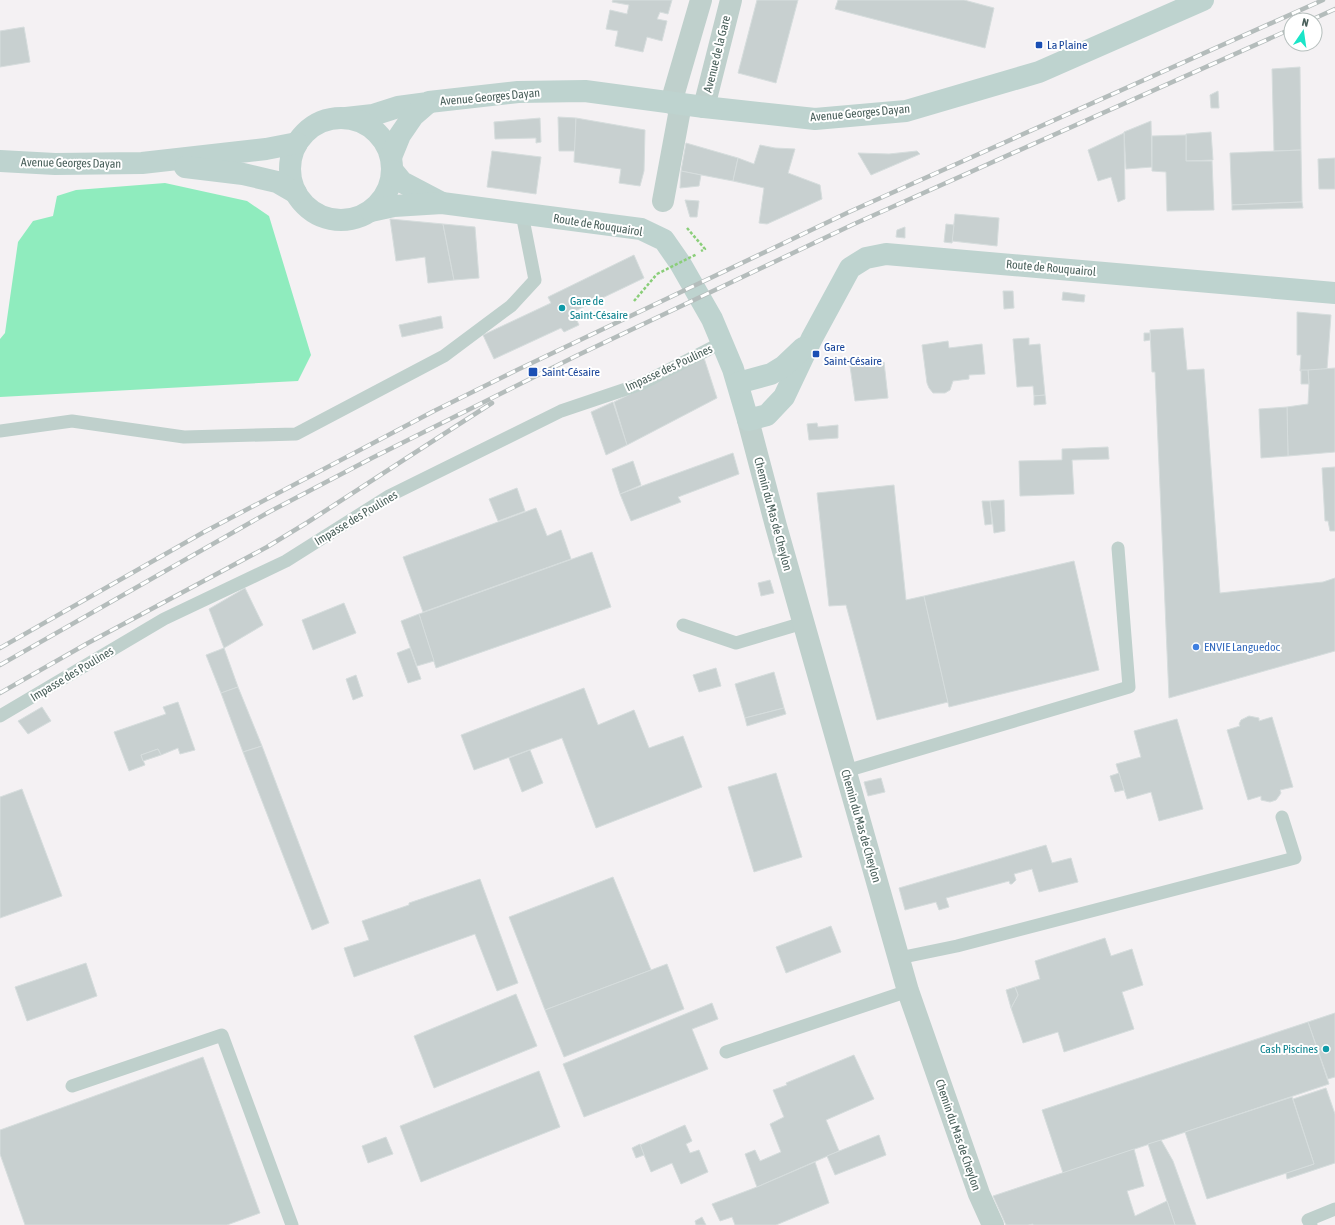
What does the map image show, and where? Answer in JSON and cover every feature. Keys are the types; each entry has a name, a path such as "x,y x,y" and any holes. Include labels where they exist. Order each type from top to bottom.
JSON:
{"street":[{"path":"663,201 676,103 701,0"},
{"name":"Avenue de la Gare","path":"704,107 731,0"},
{"name":"Avenue Georges Dayan","path":"346,118 373,115 398,107 429,102 518,92 585,91 704,107 815,119 906,111 1039,72 1203,0"},
{"name":"Avenue Georges Dayan","path":"392,164 400,135 413,116 428,103"},
{"path":"346,118 362,122 378,134 385,143 392,164 391,183 387,193 377,206 371,211 356,218 342,220 328,218 313,212 300,200 292,183 290,163 297,143 310,129 317,124 333,119 346,118"},
{"name":"Avenue Georges Dayan","path":"0,161 55,164 142,163 266,149 297,143"},
{"name":"Avenue Georges Dayan","path":"142,163 197,167 243,174 277,182 296,193"},
{"name":"Route de Rouquairol","path":"392,164 402,182 442,204"},
{"name":"Route de Rouquairol","path":"371,211 394,206 442,204 641,229 664,240 688,258 736,376 748,420 767,415 784,397 812,338 850,268 866,258 886,254 1335,293"},
{"name":"Route de Rouquairol","path":"736,376 771,374 784,366 812,338"},
{"name":"Chemin du Mas de Cheylon","path":"748,420 803,624 908,991 979,1194 993,1225"}],"lane":[{"path":"0,431 72,421 184,437 296,434 444,356 511,306 535,280 522,214"},
{"name":"Impasse des Poulines","path":"0,716 164,619 286,561 389,496 561,411 641,384 722,342"},
{"path":"846,771 1129,687 1118,548"},
{"path":"683,625 736,643 803,624"},
{"path":"899,958 964,944 1296,858 1282,817"},
{"path":"726,1052 908,991"},
{"path":"72,1086 222,1035 292,1225"},
{"path":"1311,1225 1308,1220 1335,1209"}],"path":[{"path":"634,301 657,274 688,258"}],"shaded area":[{"path":"165,183 247,201 269,216 311,355 298,381 0,397 0,339 5,333 18,242 33,221 53,216 57,196 76,190"}],"building":[{"path":"613,0 672,0 668,14 660,12 657,19 667,21 662,41 647,37 643,52 615,46 618,31 606,29 610,10 627,14 629,5 612,2"},
{"path":"757,0 798,0 776,83 738,73"},
{"path":"838,0 964,0 994,8 985,48 835,9"},
{"path":"24,27 30,62 0,67 0,31"},
{"path":"1300,67 1301,150 1274,151 1272,69"},
{"path":"1218,91 1219,108 1211,108 1210,95"},
{"path":"558,117 576,118 575,151 559,151"},
{"path":"540,118 541,142 536,143 536,138 495,139 494,122"},
{"path":"576,118 645,130 644,171 640,186 619,183 621,169 574,162"},
{"path":"1151,121 1152,167 1126,169 1124,132"},
{"path":"1211,132 1213,160 1186,161 1186,134"},
{"path":"1124,133 1125,199 1118,202 1111,177 1098,181 1088,150"},
{"path":"1186,135 1186,161 1212,161 1214,210 1167,211 1166,172 1152,171 1152,136"},
{"path":"686,143 738,158 733,181 681,171"},
{"path":"760,145 775,148 795,149 788,173 820,185 822,199 767,224 759,223 764,188 733,181 738,158 754,164"},
{"path":"1301,150 1302,202 1232,205 1230,153"},
{"path":"492,151 541,157 536,194 487,187"},
{"path":"917,151 920,154 871,175 858,153 889,154"},
{"path":"1335,158 1335,189 1319,189 1318,159"},
{"path":"681,171 701,175 699,186 680,188"},
{"path":"685,200 699,201 697,217 690,217"},
{"path":"1302,202 1303,208 1232,210 1232,205"},
{"path":"955,214 999,218 997,246 952,241"},
{"path":"390,219 443,224 454,280 428,283 425,257 396,261"},
{"path":"443,224 475,227 479,278 454,280"},
{"path":"946,224 954,225 952,243 944,242"},
{"path":"905,227 905,238 896,237 897,230"},
{"name":"Gare de Saint-Césaire","path":"634,255 644,278 573,312 579,325 564,332 561,328 494,359 483,335 551,303 548,297"},
{"path":"1003,291 1013,291 1014,308 1004,309"},
{"path":"1063,292 1085,295 1084,302 1062,300"},
{"path":"1297,312 1331,315 1327,369 1300,371 1301,355 1297,355"},
{"path":"441,316 443,328 402,337 399,325"},
{"path":"1183,328 1187,370 1204,369 1220,593 1323,582 1335,578 1335,651 1169,698 1155,372 1152,372 1150,330"},
{"path":"1144,333 1150,333 1150,340 1144,341"},
{"path":"1029,338 1029,345 1040,344 1045,395 1034,396 1033,386 1017,387 1013,339"},
{"path":"948,341 949,348 982,344 985,374 969,375 969,379 953,381 950,390 945,393 933,393 927,383 922,345"},
{"path":"704,358 717,398 627,445 614,402"},
{"path":"884,362 888,398 855,401 850,366"},
{"path":"1335,368 1335,452 1288,456 1287,407 1308,404 1308,370"},
{"path":"1301,370 1308,370 1309,384 1301,384"},
{"path":"1045,395 1046,404 1034,405 1034,396"},
{"path":"613,402 627,445 606,455 591,412"},
{"path":"1287,407 1288,456 1261,458 1259,409"},
{"path":"817,423 818,427 838,425 838,438 809,440 807,424"},
{"path":"1108,447 1109,459 1072,460 1074,494 1020,496 1019,461 1062,460 1062,449"},
{"path":"733,453 739,474 678,497 681,502 631,521 620,494"},
{"path":"633,461 641,485 620,494 612,469"},
{"path":"1335,467 1335,531 1330,531 1328,521 1325,521 1322,468"},
{"path":"894,485 906,600 924,596 948,702 877,720 846,605 829,606 817,493"},
{"path":"517,488 525,511 498,521 489,499"},
{"path":"1004,500 1005,531 994,533 990,501"},
{"path":"982,501 990,501 992,524 985,525"},
{"path":"536,508 547,536 561,530 571,559 423,612 403,557"},
{"path":"592,552 611,607 436,668 419,614"},
{"path":"1074,561 1099,670 949,707 924,596"},
{"path":"770,580 774,593 761,596 758,583"},
{"path":"245,588 263,625 224,648 209,609"},
{"path":"344,603 356,633 313,650 302,620"},
{"path":"419,614 434,661 417,666 401,621"},
{"path":"224,648 238,687 221,693 206,655"},
{"path":"410,648 421,679 408,683 397,653"},
{"path":"716,668 721,686 699,692 693,675"},
{"path":"774,672 784,708 745,718 735,684"},
{"path":"356,675 363,696 353,700 346,679"},
{"path":"238,687 262,746 243,752 221,693"},
{"path":"584,688 598,725 634,710 649,748 683,736 702,787 596,828 562,738 474,770 461,735"},
{"path":"178,702 195,750 180,754 178,748 161,755 158,749 141,755 145,765 129,771 114,732 166,714 163,707"},
{"path":"42,707 51,721 28,734 18,721"},
{"path":"784,708 786,714 747,726 745,718"},
{"path":"1249,716 1259,718 1259,721 1272,717 1293,787 1280,790 1281,793 1276,800 1270,802 1261,800 1261,796 1248,800 1227,730 1240,726 1239,724 1241,720"},
{"path":"1177,719 1203,809 1159,821 1151,792 1127,799 1116,764 1141,757 1134,731"},
{"path":"262,746 329,923 312,930 243,752"},
{"path":"158,749 161,755 143,761 141,755"},
{"path":"530,750 543,783 522,792 509,758"},
{"path":"776,773 802,857 754,872 728,787"},
{"path":"1119,773 1124,790 1115,792 1110,776"},
{"path":"881,778 885,792 868,796 864,782"},
{"path":"22,789 62,896 0,918 0,797"},
{"path":"1046,845 1052,863 1071,858 1078,882 1039,892 1032,869 1014,874 1016,880 1012,884 1010,884 1009,881 946,898 949,907 939,910 936,902 905,910 899,888"},
{"path":"613,877 651,970 545,1010 509,917"},
{"path":"480,879 518,983 497,991 475,934 354,977 344,948 369,940 362,921"},
{"path":"831,926 841,952 786,973 776,947"},
{"path":"1105,938 1111,956 1132,949 1143,985 1122,992 1134,1029 1064,1052 1058,1032 1023,1043 1011,1008 1018,995 1015,987 1040,979 1035,961"},
{"path":"86,963 97,996 27,1021 15,987"},
{"path":"667,964 684,1009 564,1057 545,1010"},
{"path":"1015,987 1018,995 1011,1008 1006,990"},
{"path":"516,994 537,1046 434,1088 414,1036"},
{"path":"712,1003 718,1019 692,1029 708,1069 584,1117 563,1064"},
{"name":"Cash Piscines","path":"1335,1013 1335,1077 1328,1079 1308,1022"},
{"path":"1308,1022 1329,1084 1063,1173 1042,1110"},
{"path":"854,1055 874,1099 826,1120 839,1151 757,1187 745,1154 755,1150 760,1161 781,1152 770,1124 784,1117 773,1090 787,1085 786,1083"},
{"path":"203,1057 260,1213 227,1225 25,1225 0,1154 0,1130"},
{"path":"539,1071 560,1127 421,1182 400,1126"},
{"path":"1326,1088 1335,1114 1335,1163 1287,1179 1286,1173 1314,1164 1293,1099"},
{"path":"1292,1097 1314,1164 1207,1199 1185,1132"},
{"path":"685,1125 692,1141 686,1144 690,1153 699,1150 708,1172 681,1184 672,1163 651,1172 640,1145"},
{"path":"879,1135 886,1155 835,1175 827,1156"},
{"path":"386,1137 393,1154 368,1163 362,1146"},
{"path":"1161,1140 1173,1161 1196,1225 1175,1225 1148,1144"},
{"path":"640,1144 644,1155 636,1158 632,1148"},
{"path":"1134,1149 1144,1186 1127,1191 1135,1216 1167,1201 1175,1225 1006,1225 993,1196"},
{"path":"815,1162 829,1203 776,1225 735,1225 732,1217 720,1221 712,1204 757,1187"},
{"path":"702,1217 706,1225 696,1225 695,1221"}],"railway":[{"path":"0,648 204,532 434,411 517,370 849,212 1323,0"},
{"path":"1323,14 1335,9"},
{"path":"0,665 269,512 372,458 576,356 854,224 1283,33"},
{"path":"0,693 88,643 267,547 492,403"}],"place":[{"name":"La Plaine","path":"1039,45"},
{"name":"Gare de Saint-Césaire","path":"562,308"},
{"name":"Gare Saint-Césaire","path":"816,354"},
{"name":"Saint-Césaire","path":"533,372"},
{"name":"ENVIE Languedoc","path":"1196,647"},
{"name":"Cash Piscines","path":"1326,1049"}]}
